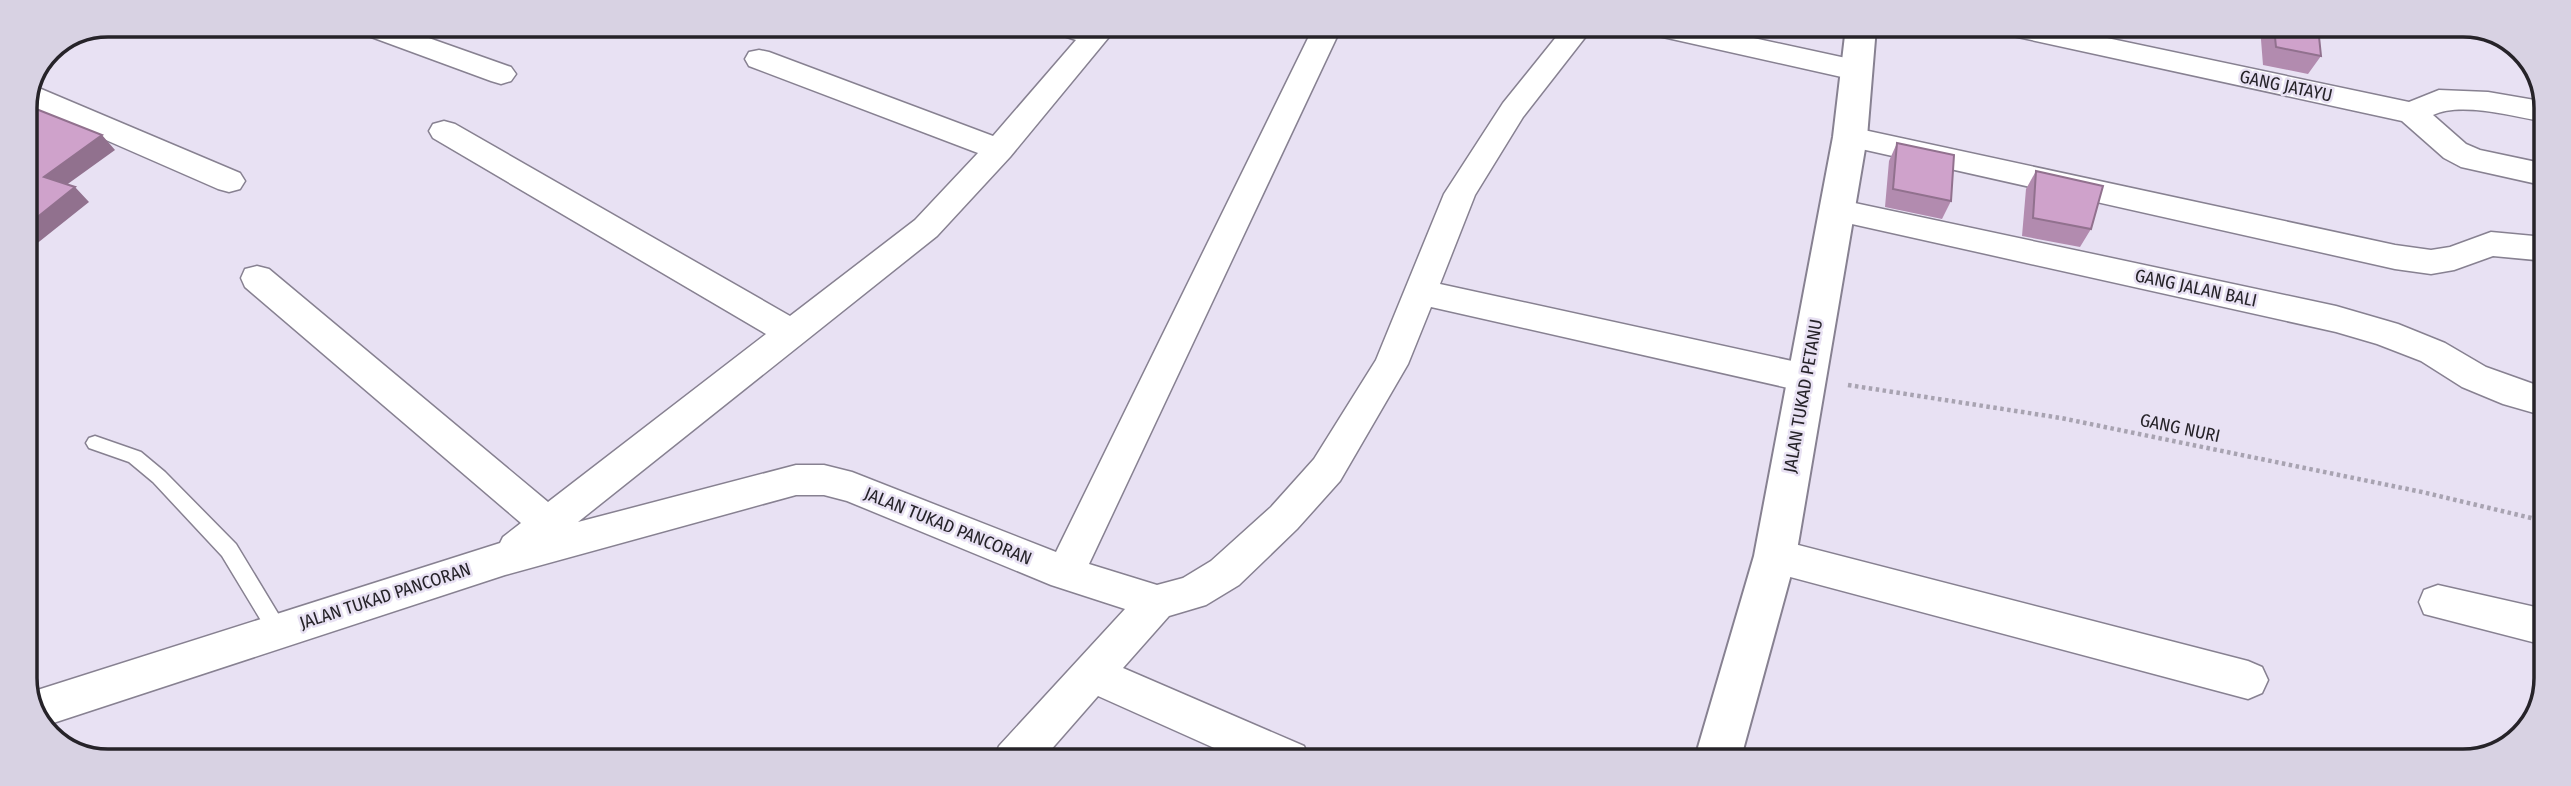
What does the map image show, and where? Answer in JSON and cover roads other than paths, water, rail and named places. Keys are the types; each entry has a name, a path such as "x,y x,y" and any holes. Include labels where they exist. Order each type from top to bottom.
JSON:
{"street":[{"path":"398,37 501,75"},
{"path":"505,558 926,228 999,150 1096,37"},
{"path":"1065,573 1323,37"},
{"path":"1024,749 1157,603 1192,593 1225,573 1283,518 1327,470 1391,364 1460,194 1513,110 1571,37"},
{"path":"1704,37 1854,70"},
{"name":"JALAN TUKAD PETANU","path":"1720,749 1775,556 1850,137 1854,70 1859,37"},
{"name":"GANG JATAYU","path":"2059,37 2412,113 2455,151 2534,172"},
{"path":"759,59 999,150"},
{"path":"38,98 229,181"},
{"path":"2412,113 2438,100 2488,102 2534,111"},
{"path":"444,131 792,333"},
{"path":"1850,137 2395,257 2431,262 2454,258 2491,244 2534,247"},
{"name":"GANG JALAN BALI","path":"1836,210 2336,319 2386,333 2433,352 2474,377 2515,394 2534,398"},
{"path":"257,278 548,524"},
{"path":"1420,292 1806,378"},
{"name":"JALAN TUKAD PANCORAN","path":"43,707 505,558 796,480 824,480 852,487 1065,573 1157,603"},
{"path":"1775,556 2248,680"},
{"path":"2438,602 2534,625"},
{"path":"1093,673 1127,691 1263,749"}],"lane":[{"path":"95,443 135,457 159,477 229,550 278,631"}]}
